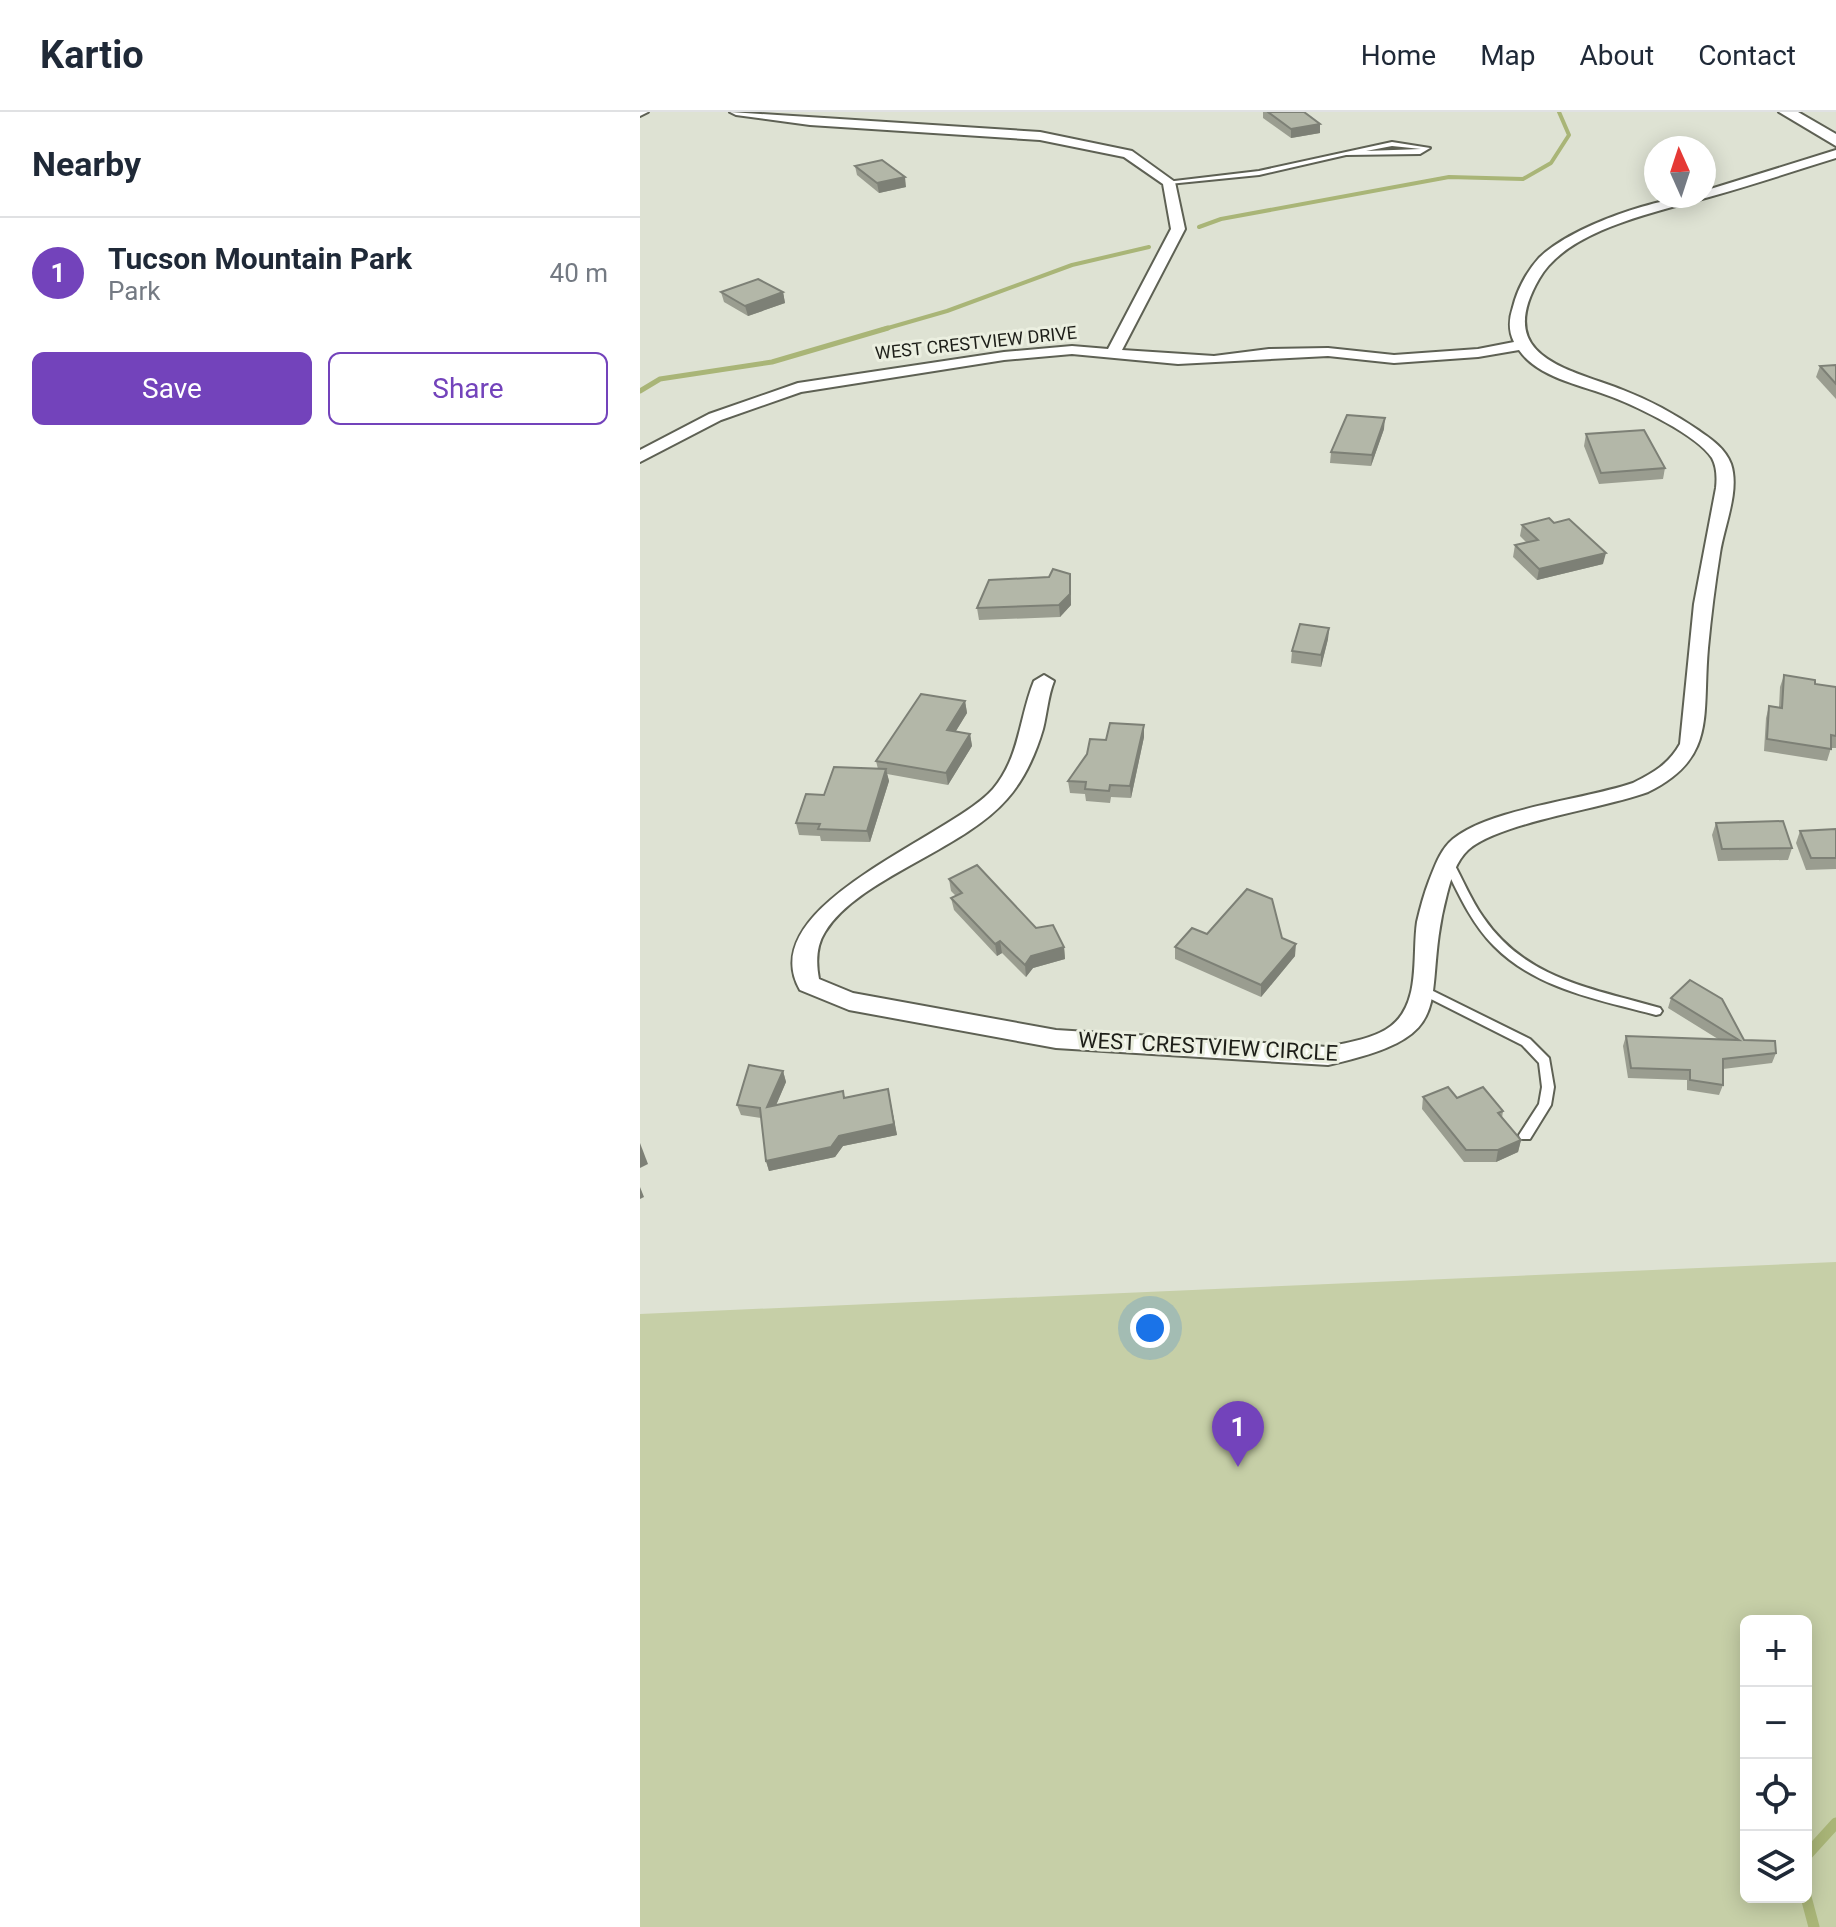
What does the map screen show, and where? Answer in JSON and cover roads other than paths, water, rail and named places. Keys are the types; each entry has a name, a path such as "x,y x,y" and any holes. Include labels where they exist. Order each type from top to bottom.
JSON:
{"street":[{"path":"736,112 810,122 1040,136 1128,154 1169,182 1178,229 1114,352"},
{"path":"1787,112 1836,141"},
{"path":"1716,191 1836,154"},
{"path":"1522,345 1514,322 1522,298 1542,263 1574,240 1662,208"},
{"name":"WEST CRESTVIEW DRIVE","path":"640,457 715,417 798,388 1004,356 1072,350 1178,360 1328,352 1394,359 1464,355 1522,345"},
{"name":"WEST CRESTVIEW CIRCLE","path":"1044,681 1038,694 1032,732 1016,769 993,802 967,831 856,891 823,918 808,944 803,966 808,984 849,1001 1056,1039 1328,1056 1365,1050 1391,1040 1413,1022 1425,991 1425,940 1432,904 1448,862 1457,848 1480,833 1520,818 1612,797 1637,788 1677,765 1690,744 1704,583 1725,484 1725,470 1718,455 1705,440 1620,394 1568,377 1533,358 1522,345"}],"lane":[{"path":"1169,182 1259,173 1346,153 1392,144 1427,148 1420,152 1346,153"},
{"path":"1448,862 1480,921 1505,950 1527,968 1561,985 1656,1011"},
{"path":"1425,991 1526,1042 1545,1061 1548,1087 1545,1105 1525,1135"}],"waterway":[{"path":"1199,227 1221,219 1449,177 1523,179 1551,163 1569,135 1559,112"},
{"path":"881,330 947,311 1072,265 1149,247"},
{"path":"640,391 660,379 772,362 888,328"},
{"path":"1812,1849 1836,1823"},
{"path":"1808,1903 1814,1927"}],"place":[{"name":"Tucson Mountain Park","path":"1238,1467"}]}
